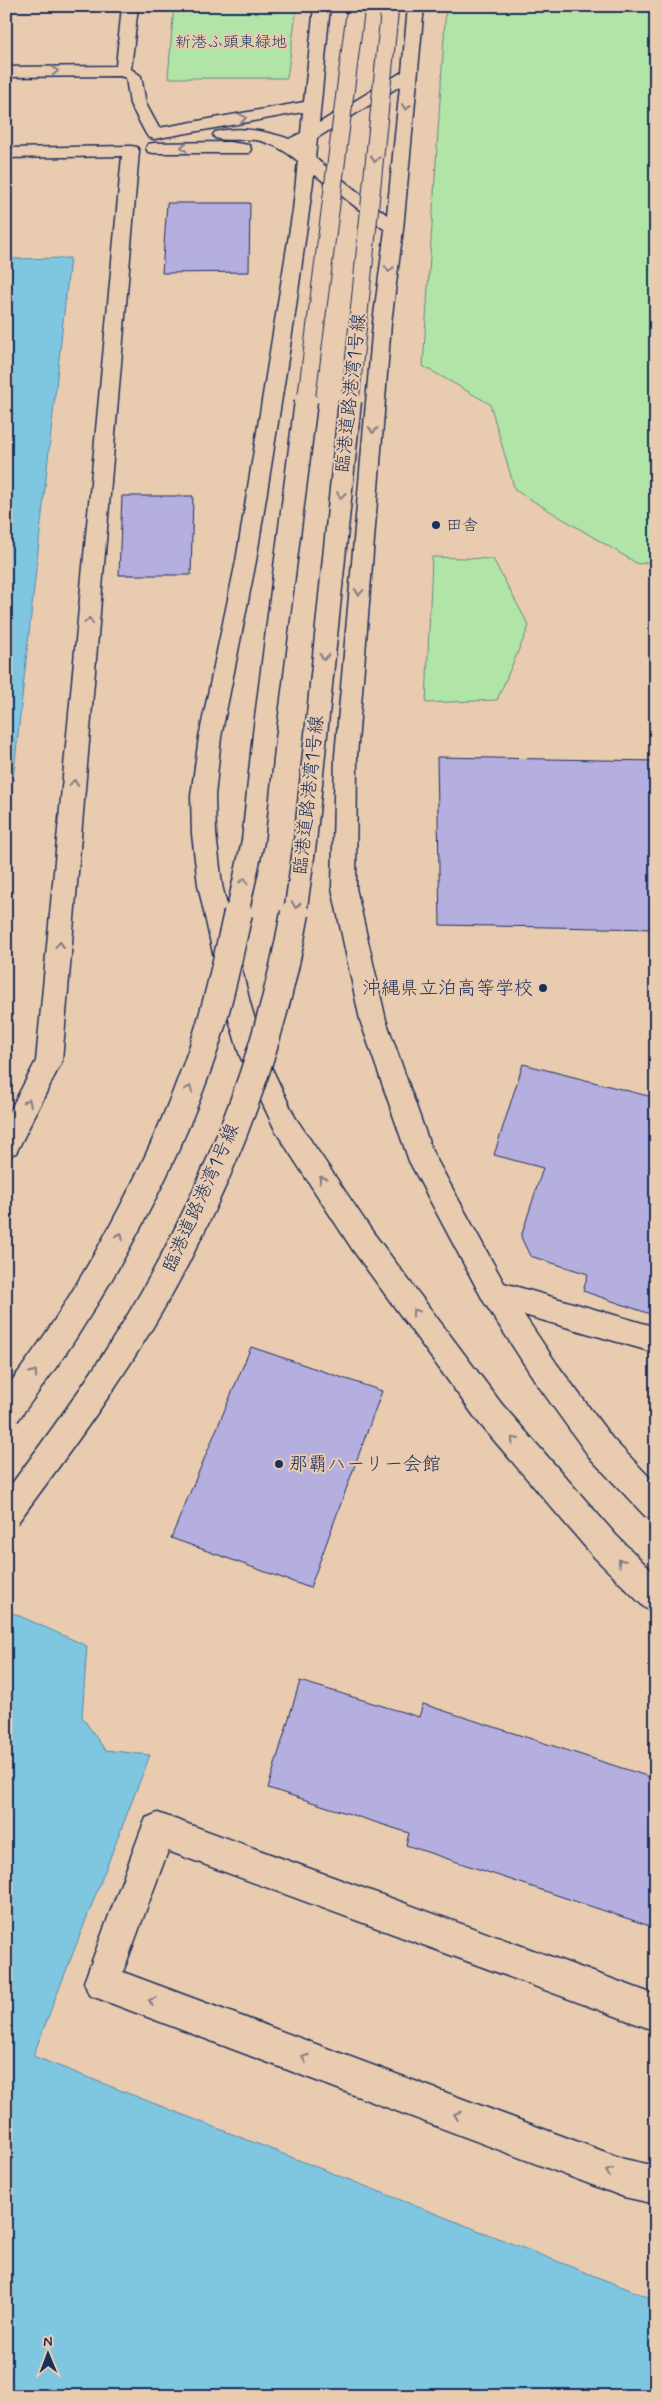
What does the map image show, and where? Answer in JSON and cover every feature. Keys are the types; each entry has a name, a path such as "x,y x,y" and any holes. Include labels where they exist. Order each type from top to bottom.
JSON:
{"street":[{"path":"123,71 130,6"},
{"path":"322,6 312,106 301,155 302,210 248,551 210,737 203,796 204,834 210,885 237,1004 253,1056 286,1124 362,1240 490,1413 605,1546 656,1597"},
{"path":"6,1413 68,1325 114,1248 147,1183 178,1117 197,1068 224,977 253,841 264,734 356,6"},
{"name":"臨港道路港湾1号線","path":"6,1516 63,1439 118,1358 168,1271 220,1166 254,1071 282,970 294,919 305,842 390,6"},
{"path":"416,6 394,229 382,323 347,746 344,888 373,1020 419,1154 494,1293 547,1374 601,1448 656,1506"},
{"path":"6,72 123,71 133,76 138,104 154,134"},
{"path":"301,155 410,72"},
{"path":"154,134 312,106"},
{"path":"154,134 255,135 282,142 394,229"},
{"path":"6,152 131,151 151,148 229,147 282,142"},
{"path":"229,147 256,152"},
{"path":"6,1145 49,1061 131,151"},
{"path":"494,1293 656,1340"},
{"path":"656,2013 158,1830 102,1982 624,2178 656,2185"}],"green space":[{"name":"新港ふ頭東緑地","path":"174,6 297,6 287,78 168,78"},
{"path":"446,6 656,6 656,561 638,564 515,490 490,404 423,366"},
{"path":"432,557 493,559 529,626 497,700 426,703"}],"water":[{"path":"70,258 6,844 6,259"},
{"path":"6,1610 87,1646 82,1717 105,1750 150,1755 33,2056 656,2300 656,2396 6,2396"}],"building":[{"path":"167,203 250,203 249,272 162,273"},
{"path":"122,496 193,496 191,575 119,575"},
{"path":"437,757 656,761 656,929 440,925"},
{"path":"523,1064 656,1098 656,1316 583,1291 588,1274 530,1256 521,1237 543,1168 494,1155"},
{"name":"那覇ハーリー会館","path":"251,1347 382,1391 310,1588 171,1538"},
{"path":"300,1681 419,1717 423,1704 656,1779 656,1928 406,1845 409,1833 268,1788"}],"place":[{"name":"田舎","path":"436,525"},
{"name":"沖縄県立泊高等学校","path":"543,988"},
{"name":"那覇ハーリー会館","path":"279,1464"}]}
